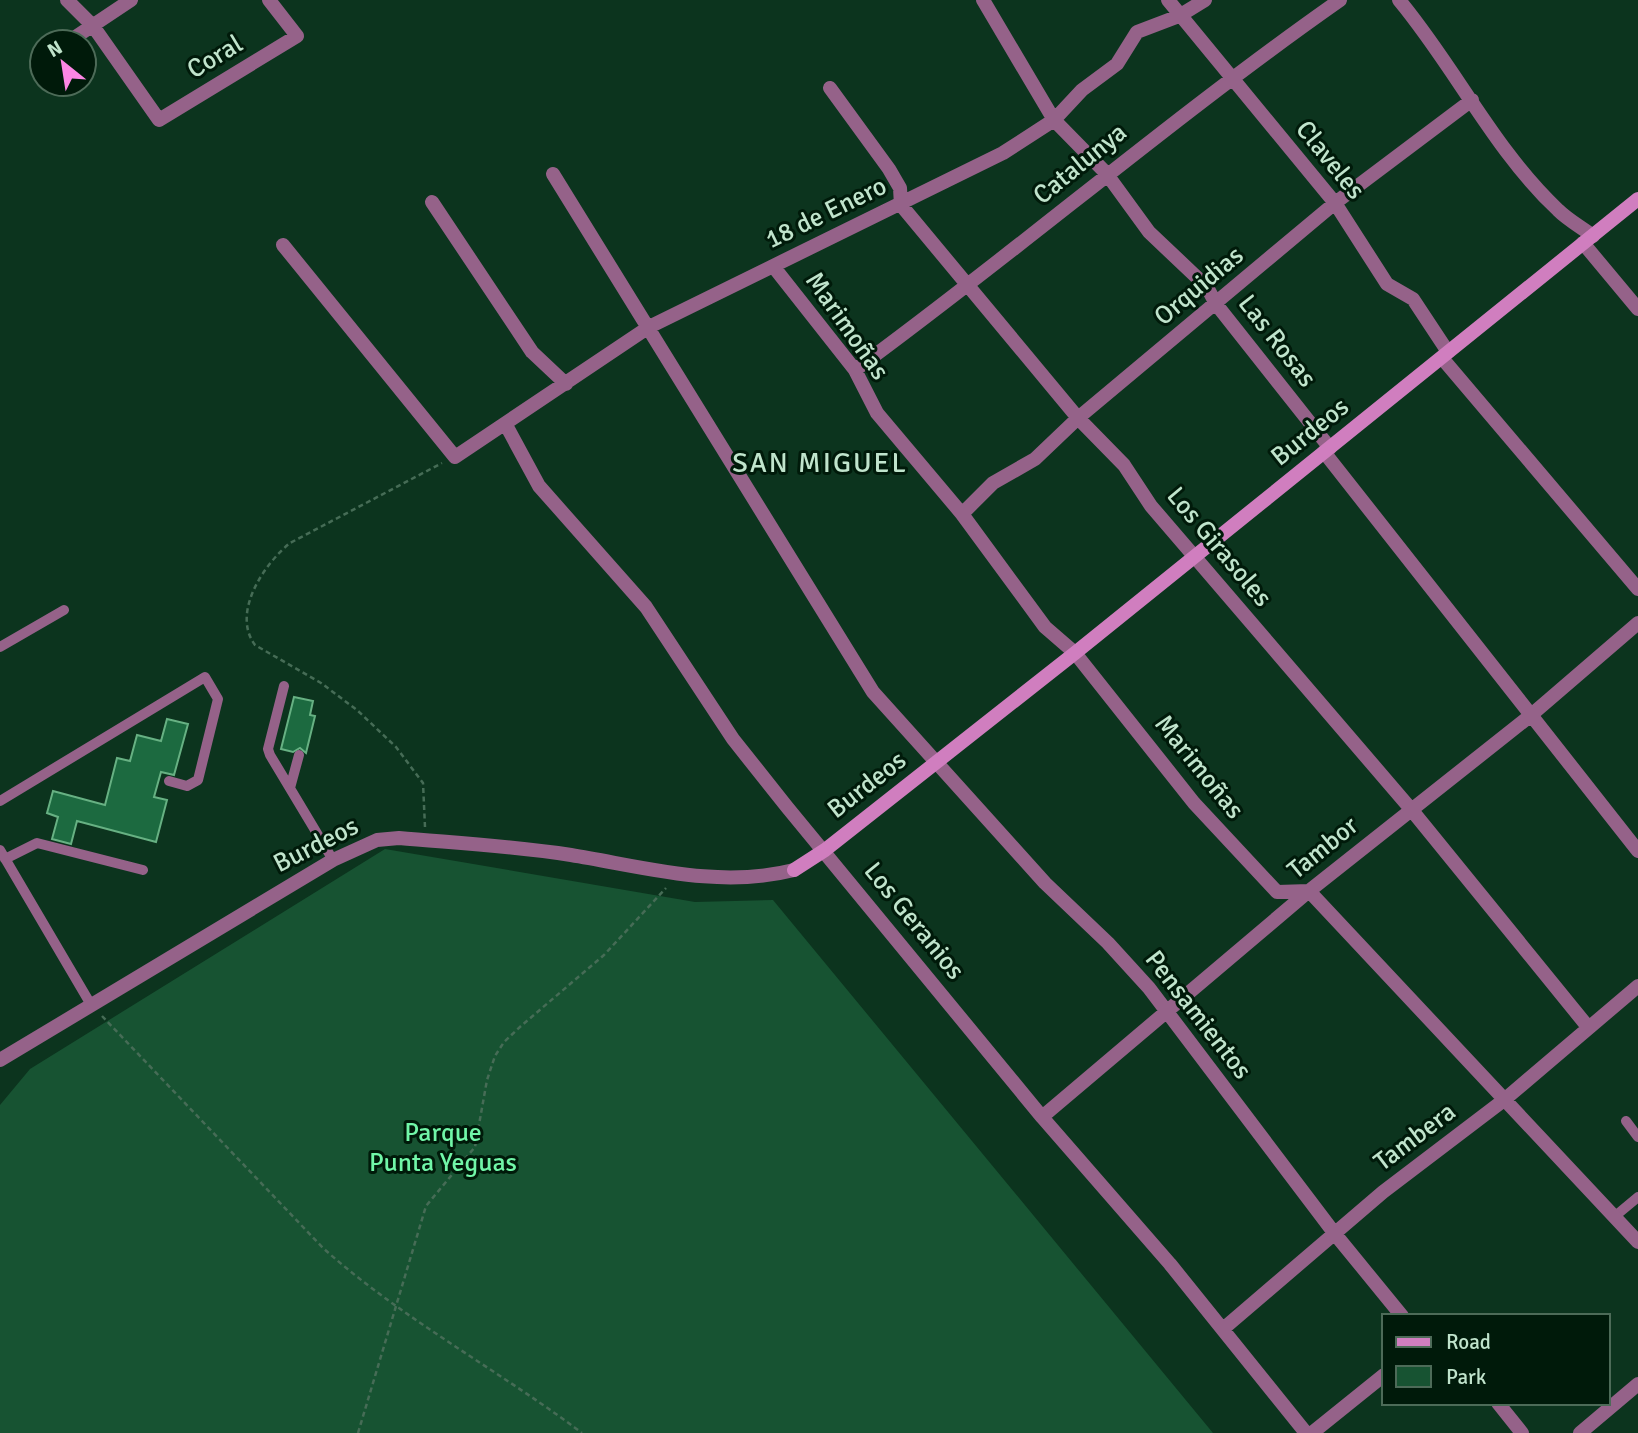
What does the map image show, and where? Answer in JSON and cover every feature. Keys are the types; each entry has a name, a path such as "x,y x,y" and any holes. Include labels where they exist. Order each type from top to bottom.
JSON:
{"street":[{"path":"67,0 93,26"},
{"path":"90,28 131,0"},
{"name":"Coral","path":"93,26 159,120 297,36 269,0"},
{"name":"Las Rosas","path":"983,0 1054,120 1106,173 1149,232 1207,287 1216,304 1530,716 1638,851"},
{"name":"Claveles","path":"1168,0 1179,16 1212,50 1230,77 1335,203 1387,284 1413,299 1445,355 1638,589"},
{"name":"18 de Enero","path":"455,457 649,327 1003,153 1054,120 1082,90 1116,64 1137,32 1179,16 1205,0"},
{"name":"Catalunya","path":"855,370 969,286 1106,173 1230,77 1340,0"},
{"path":"1399,0 1503,147 1549,200 1588,239 1612,278 1638,309"},
{"name":"Los Girasoles","path":"830,88 889,169 900,188 901,205 1078,418 1124,465 1151,506 1410,808 1588,1027"},
{"name":"Orquidias","path":"962,514 993,483 1035,459 1078,418 1335,203 1472,100"},
{"name":"Pensamientos","path":"553,174 873,692 1037,874 1108,943 1167,1010 1335,1234 1400,1314"},
{"name":"Burdeos","path":"2,1053 332,860 377,840 425,841 568,854 677,874 764,878 794,870 825,850 1075,653 1638,199"},
{"path":"432,202 532,352 566,384"},
{"path":"283,245 455,457"},
{"name":"Marimoñas","path":"773,265 855,370 877,413 962,514 1045,627 1075,653 1194,803 1277,891 1309,891"},
{"name":"Los Geranios","path":"506,425 539,486 646,607 733,739 1042,1117 1223,1329 1306,1433"},
{"name":"Tambor","path":"1042,1117 1309,891 1410,808 1530,716 1638,623"},
{"path":"1309,891 1638,1242"},
{"name":"Tambera","path":"1223,1329 1383,1192 1504,1100 1638,986"},
{"path":"1312,1433 1382,1377"},
{"path":"1580,1433 1638,1384"},
{"path":"1500,1405 1522,1433"}],"lane":[{"path":"1612,278 1638,316"},
{"path":"0,647 64,610"},
{"path":"0,801 205,677 218,699 198,780 187,786 169,781"},
{"path":"284,686 268,749 332,860"},
{"path":"290,788 299,755"},
{"path":"90,1003 2,855 37,843 143,870"},
{"path":"1626,1121 1638,1137"},
{"path":"1614,1217 1638,1197"}],"path":[{"path":"425,841 423,783 411,764 357,710 321,683 255,645 250,638 248,620 252,596 262,574 269,562 290,543 455,457"},
{"path":"358,1433 426,1206 475,1147 487,1080 504,1042 604,955 677,874"},
{"path":"90,1003 323,1248 359,1280 529,1393 582,1433"}],"green space":[{"name":"Parque Punta Yeguas","path":"385,849 695,902 773,900 1213,1433 0,1433 0,1105 30,1069"}],"building":[{"path":"294,697 313,701 310,715 315,716 306,753 300,748 293,752 281,749"},
{"path":"167,719 188,724 174,775 161,772 154,797 167,800 156,842 77,821 71,844 52,839 58,817 47,813 53,791 105,805 117,758 130,761 137,735 161,741"}],"district":[{"name":"SAN MIGUEL","path":"820,463"}]}
